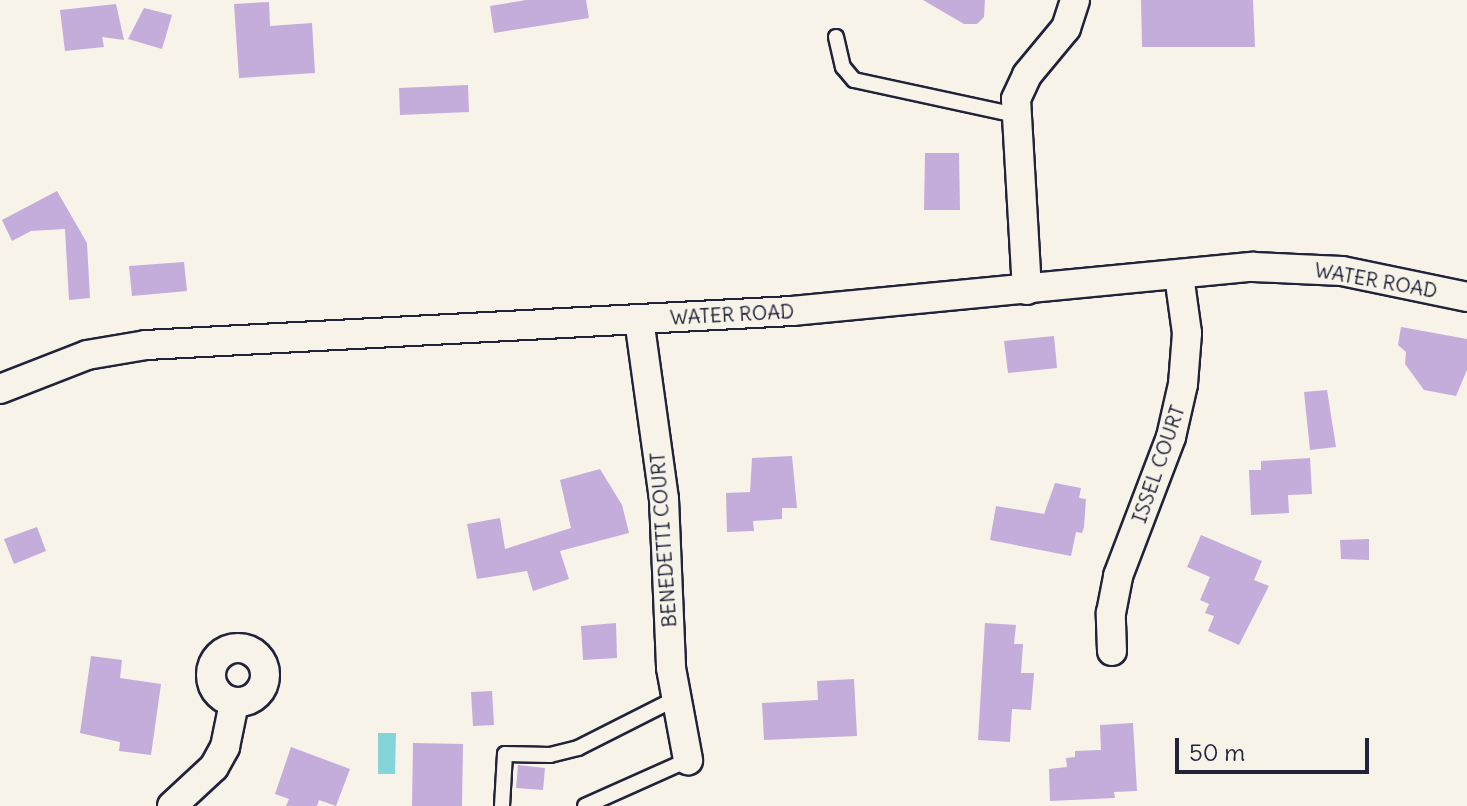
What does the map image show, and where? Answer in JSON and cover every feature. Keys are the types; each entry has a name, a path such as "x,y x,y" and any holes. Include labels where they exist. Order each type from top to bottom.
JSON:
{"street":[{"path":"1027,290 1016,115 1020,87 1066,28 1075,0"},
{"name":"WATER ROAD","path":"0,389 87,355 146,345 639,319 1027,290 1179,275 1310,268 1467,297"},
{"name":"ISSEL COURT","path":"1112,651 1111,613 1118,576 1171,437 1183,384 1187,333 1179,275"},
{"name":"BENEDETTI COURT","path":"639,319 664,499 675,699 688,760"},
{"path":"172,806 214,767 225,747 234,703"}],"lane":[{"path":"836,37 843,67 854,80 1016,115"},
{"path":"502,806 505,754 550,755 578,748 675,699"},
{"path":"585,806 688,760"}],"water":[{"path":"378,733 396,733 395,774 378,774"}],"building":[{"path":"526,0 586,0 589,18 494,33 490,6"},
{"path":"923,0 985,0 984,17 977,24 964,24"},
{"path":"1141,0 1253,0 1255,47 1142,47"},
{"path":"269,2 270,26 312,23 315,73 239,78 234,4"},
{"path":"116,4 124,40 102,37 104,47 65,51 60,10"},
{"path":"144,8 172,15 162,49 128,39"},
{"path":"468,85 469,112 400,115 399,88"},
{"path":"925,153 959,153 960,210 924,210"},
{"path":"57,191 87,243 90,298 69,300 65,229 31,231 12,241 2,220"},
{"path":"184,262 187,291 132,296 129,266"},
{"path":"1401,327 1467,339 1467,370 1456,396 1424,390 1405,364 1406,352 1398,345"},
{"path":"1054,336 1057,368 1008,373 1004,341"},
{"path":"1327,390 1336,447 1310,450 1304,392"},
{"path":"792,456 797,508 782,508 782,519 753,521 754,531 727,532 726,493 750,492 752,458"},
{"path":"1310,458 1312,494 1288,495 1289,513 1251,515 1249,470 1261,470 1261,461"},
{"path":"600,469 622,505 629,533 560,551 569,579 533,591 527,571 477,579 467,524 500,518 505,549 571,528 560,480"},
{"path":"1055,483 1081,488 1079,498 1086,499 1084,527 1082,533 1076,532 1071,556 990,540 996,506 1044,514"},
{"path":"37,527 46,551 14,564 4,539"},
{"path":"1201,535 1262,561 1254,580 1269,586 1239,645 1208,631 1214,616 1205,613 1209,604 1200,600 1210,577 1187,567"},
{"path":"1369,539 1369,560 1341,559 1340,540"},
{"path":"616,623 617,658 583,660 581,626"},
{"path":"985,623 1016,625 1014,644 1023,644 1021,673 1034,673 1031,710 1012,709 1010,742 978,740"},
{"path":"91,656 122,660 120,678 161,684 151,755 119,751 120,742 80,733"},
{"path":"854,679 857,736 764,740 762,703 818,700 817,681"},
{"path":"492,691 494,725 473,726 471,692"},
{"path":"1133,723 1137,791 1114,792 1115,798 1050,801 1049,769 1067,767 1066,758 1075,757 1075,751 1101,750 1100,725"},
{"path":"413,743 463,744 462,806 412,806"},
{"path":"291,747 350,769 336,806 319,800 317,806 286,806 289,799 275,794"},
{"path":"518,765 545,768 543,790 516,788"}]}
